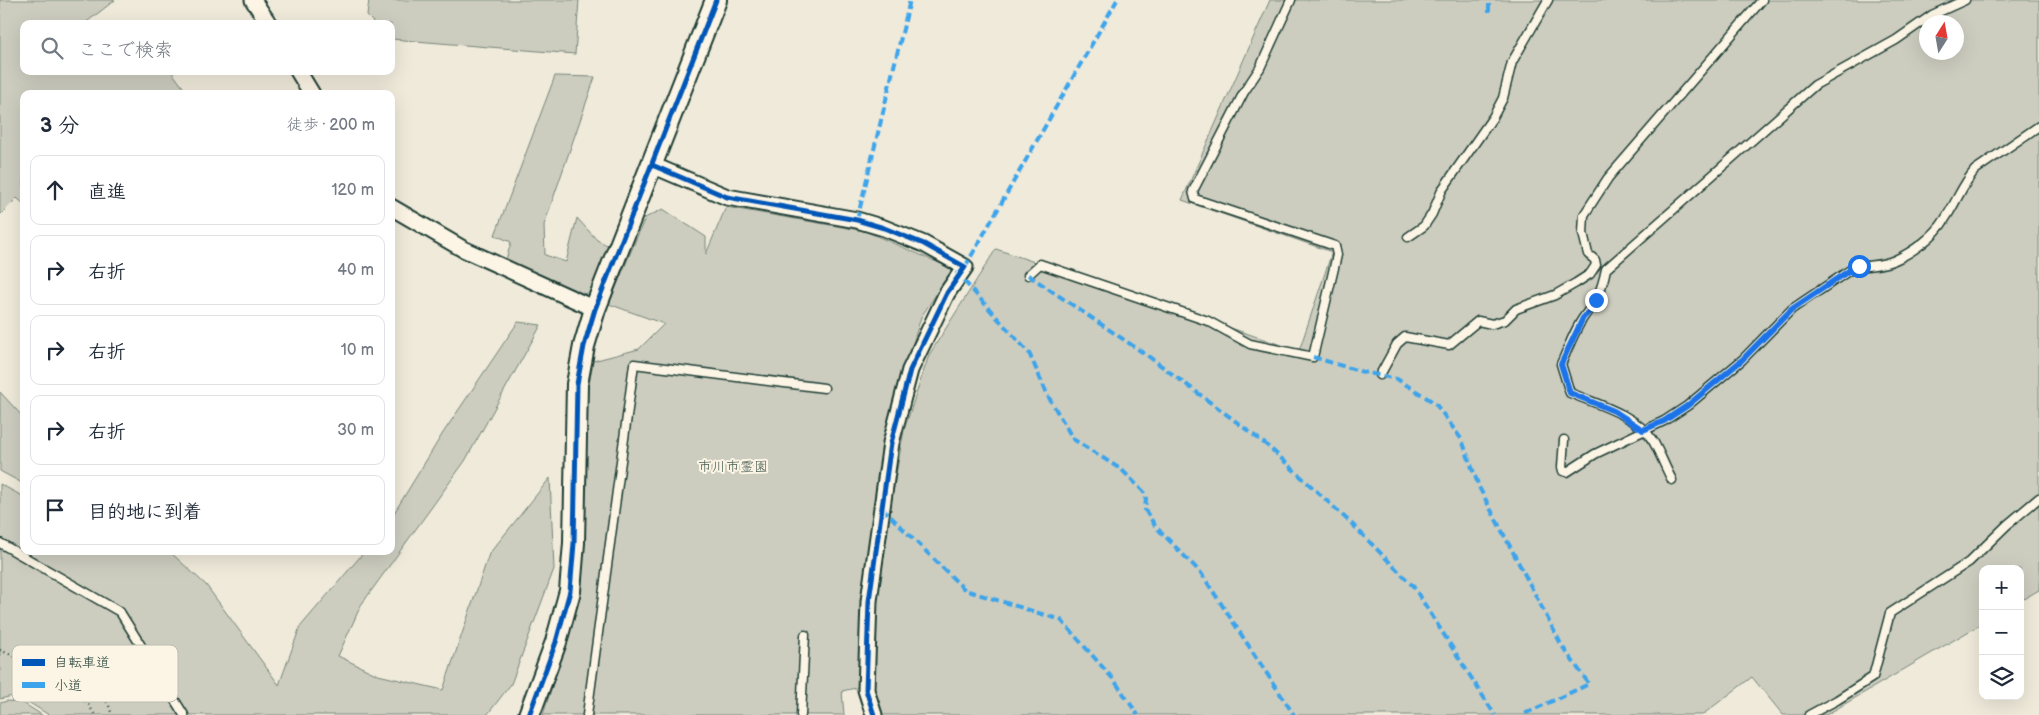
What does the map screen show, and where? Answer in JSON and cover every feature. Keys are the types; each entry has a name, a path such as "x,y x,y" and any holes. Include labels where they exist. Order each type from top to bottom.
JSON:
{"street":[{"path":"253,0 266,20"},
{"path":"529,715 556,642 570,591 574,543 577,384 584,346 595,309 716,0"},
{"path":"300,75 310,90"},
{"path":"652,165 727,197 857,220 884,228 924,244 965,267 947,293 910,370 891,443 868,610 866,690 874,715"},
{"path":"395,210 463,249 595,309"}],"lane":[{"path":"1028,275 1040,264 1208,321 1250,344 1313,357 1337,255 1335,246 1195,199 1193,191 1244,92 1260,68 1290,0"},
{"path":"1408,237 1424,226 1442,190 1494,117 1503,98 1512,62 1548,0"},
{"path":"1380,375 1397,344 1405,337 1449,345 1478,321 1492,324 1505,320 1516,309 1555,295 1590,274 1596,265 1595,260 1588,254 1583,233 1584,215 1608,178 1762,0"},
{"path":"1672,480 1652,440 1643,430 1614,411 1570,393 1561,364 1583,318 1592,309 1601,292 1606,269 1815,85 1896,40 1932,15 1965,0"},
{"path":"1564,440 1562,467 1563,472 1567,472 1595,454 1664,421 1687,406 1742,360 1792,309 1850,270 1884,264 1895,260 1925,240 1944,221 1967,179 1975,170 2039,126"},
{"path":"587,715 634,364 824,388"},
{"path":"1809,715 1838,700 1873,677 1890,612 1969,562 2007,525 2039,498"},
{"path":"0,543 20,554"},
{"path":"21,555 120,612 141,645"},
{"path":"801,715 805,635"},
{"path":"176,702 184,715"}],"path":[{"path":"0,650 12,656"},
{"path":"86,702 95,715"},
{"path":"107,702 112,715"}],"green space":[{"path":"0,0 115,0 89,20 20,20 20,75 174,75 185,90 20,90 20,201 17,198 0,215"},
{"path":"369,0 579,0 575,54 395,39 395,20 371,20 367,16"},
{"path":"1270,0 2039,0 2039,590 2024,599 2024,565 1979,565 1979,625 1826,715 1783,715 1752,677 1702,715 879,715 872,691 874,619 883,547 904,430 929,355 996,249 1299,351 1332,252 1182,200"},
{"path":"555,76 595,77 544,225 545,255 566,262 577,218 597,240 611,247 593,292 584,294 506,260 511,242 495,235"},
{"name":"市川市霊園","path":"726,207 865,231 953,269 921,317 894,405 860,687 842,691 844,715 543,715 579,600 585,409 593,361 639,349 664,324 609,304 645,218 663,209 706,237 706,254"},
{"path":"518,322 541,325 465,461 361,605 338,656 378,675 443,690 489,554 550,478 554,569 511,684 487,715 49,715 28,702 178,702 178,645 12,645 12,696 0,699 0,484 20,495 20,555 173,555 206,585 279,685 300,627 362,555 395,555 395,511 443,433"},
{"path":"0,392 20,414 20,482 0,471"},
{"path":"7,701 23,703 42,715 0,715 0,703"}],"marked path":[{"path":"857,220 910,0"},
{"path":"965,267 1117,0"},
{"path":"1489,0 1489,12"},
{"path":"956,272 1029,353 1048,396 1073,439 1122,470 1143,491 1146,498 1145,510 1156,527 1201,573 1294,715"},
{"path":"1028,275 1148,356 1238,423 1269,447 1354,526 1413,586 1495,715"},
{"path":"1313,357 1359,371 1397,379 1435,403 1462,440 1479,487 1562,646 1589,684 1522,715"},
{"path":"882,508 965,590 1061,620 1114,680 1138,715"}],"cycle path":[{"path":"529,715 556,642 570,591 574,543 577,384 584,346 595,309 716,0"},
{"path":"652,165 727,197 857,220 884,228 924,244 965,267 947,293 910,370 891,443 869,601 866,690 874,715"}],"route":[{"path":"1596,300 1592,309 1583,318 1561,364 1570,393 1614,411 1643,430 1664,421 1687,406 1742,360 1792,309 1859,266"}]}
